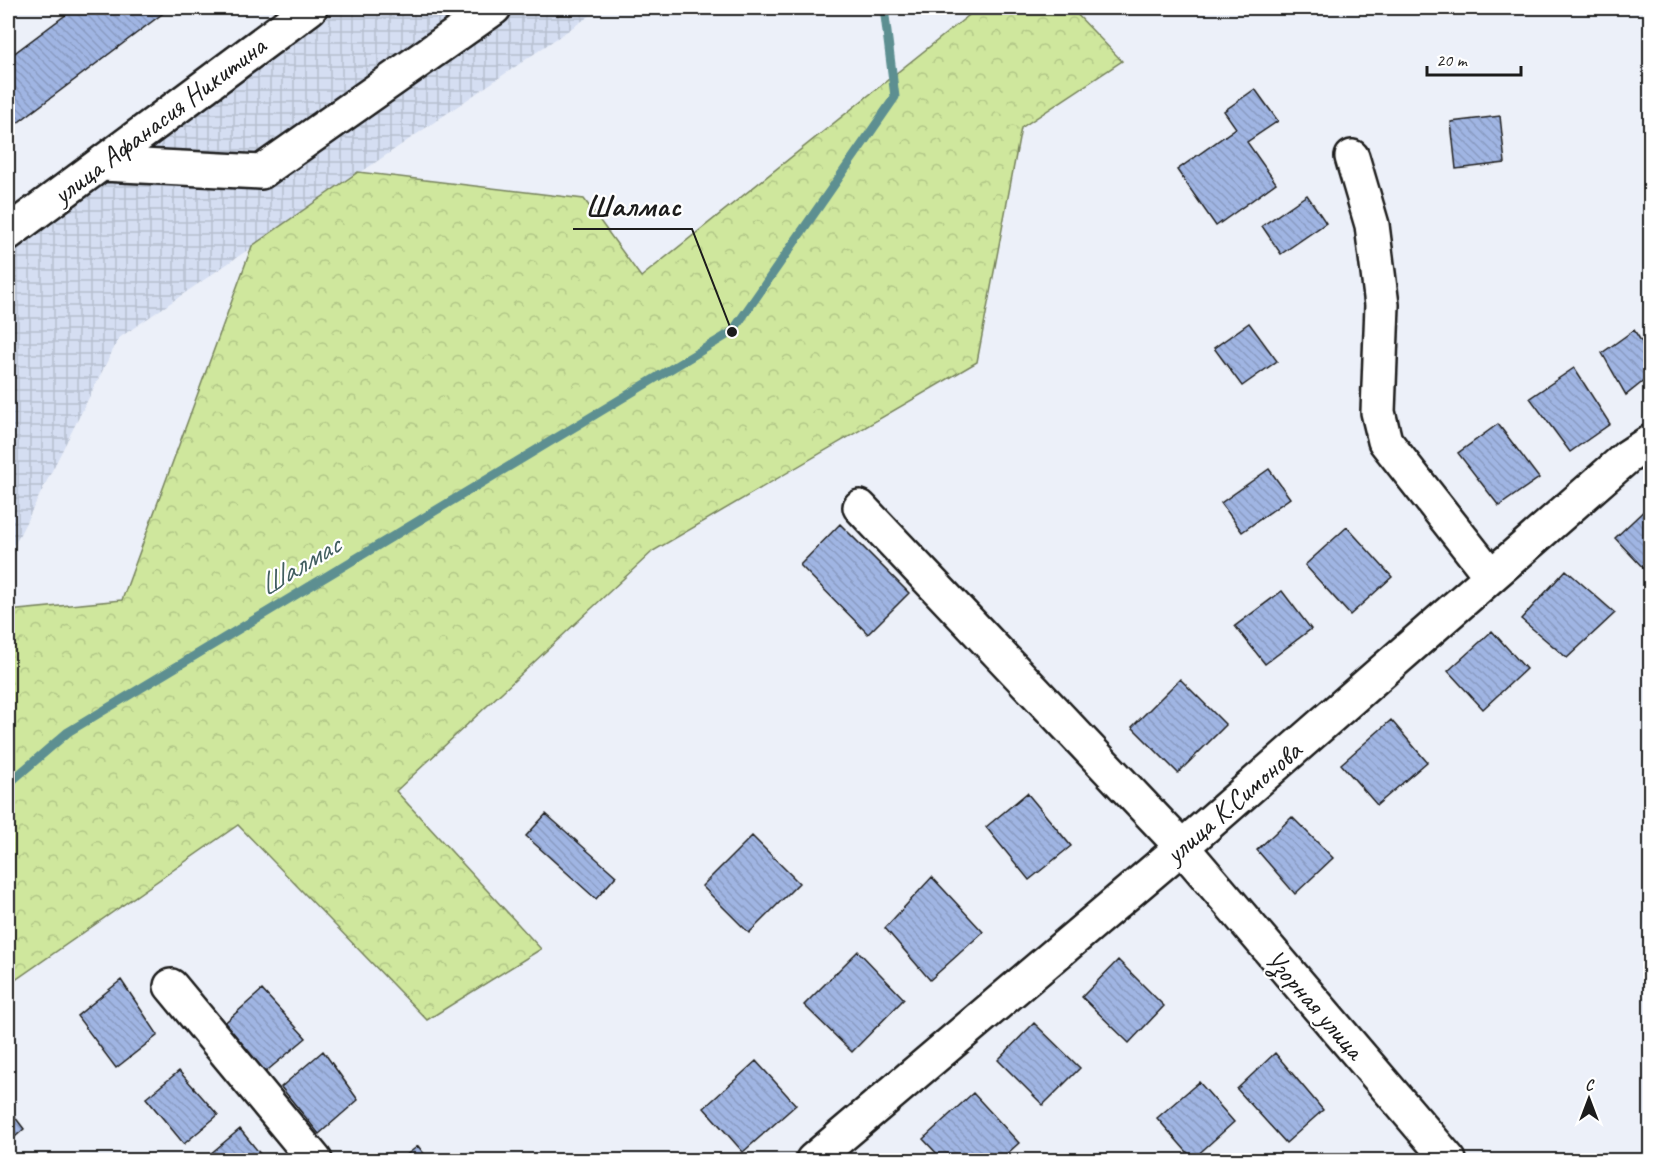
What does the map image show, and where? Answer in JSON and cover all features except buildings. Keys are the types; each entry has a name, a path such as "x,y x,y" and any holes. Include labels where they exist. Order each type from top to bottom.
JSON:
{"street":[{"name":"улица Афанасия Никитина","path":"8,232 310,8"},
{"path":"102,164 261,172 494,8"},
{"path":"1352,157 1372,225 1382,305 1378,412 1385,441 1491,576"},
{"name":"улица К.Симонова","path":"813,1161 1182,847 1627,457 1650,442"},
{"name":"Узорная улица","path":"860,507 1182,847 1449,1161"},
{"path":"171,986 315,1161"}],"shaded area":[{"path":"321,8 601,8 119,338 15,544 8,545 8,245"}],"green space":[{"path":"978,8 1071,8 1122,61 1021,128 977,362 653,551 396,791 541,949 427,1020 238,825 8,985 8,611 122,600 252,246 358,172 584,199 641,277"}],"waterway":[{"name":"Шалмас","path":"8,784 68,732 732,332 895,97 884,8"}],"place":[{"name":"Шалмас","path":"732,332"}]}
